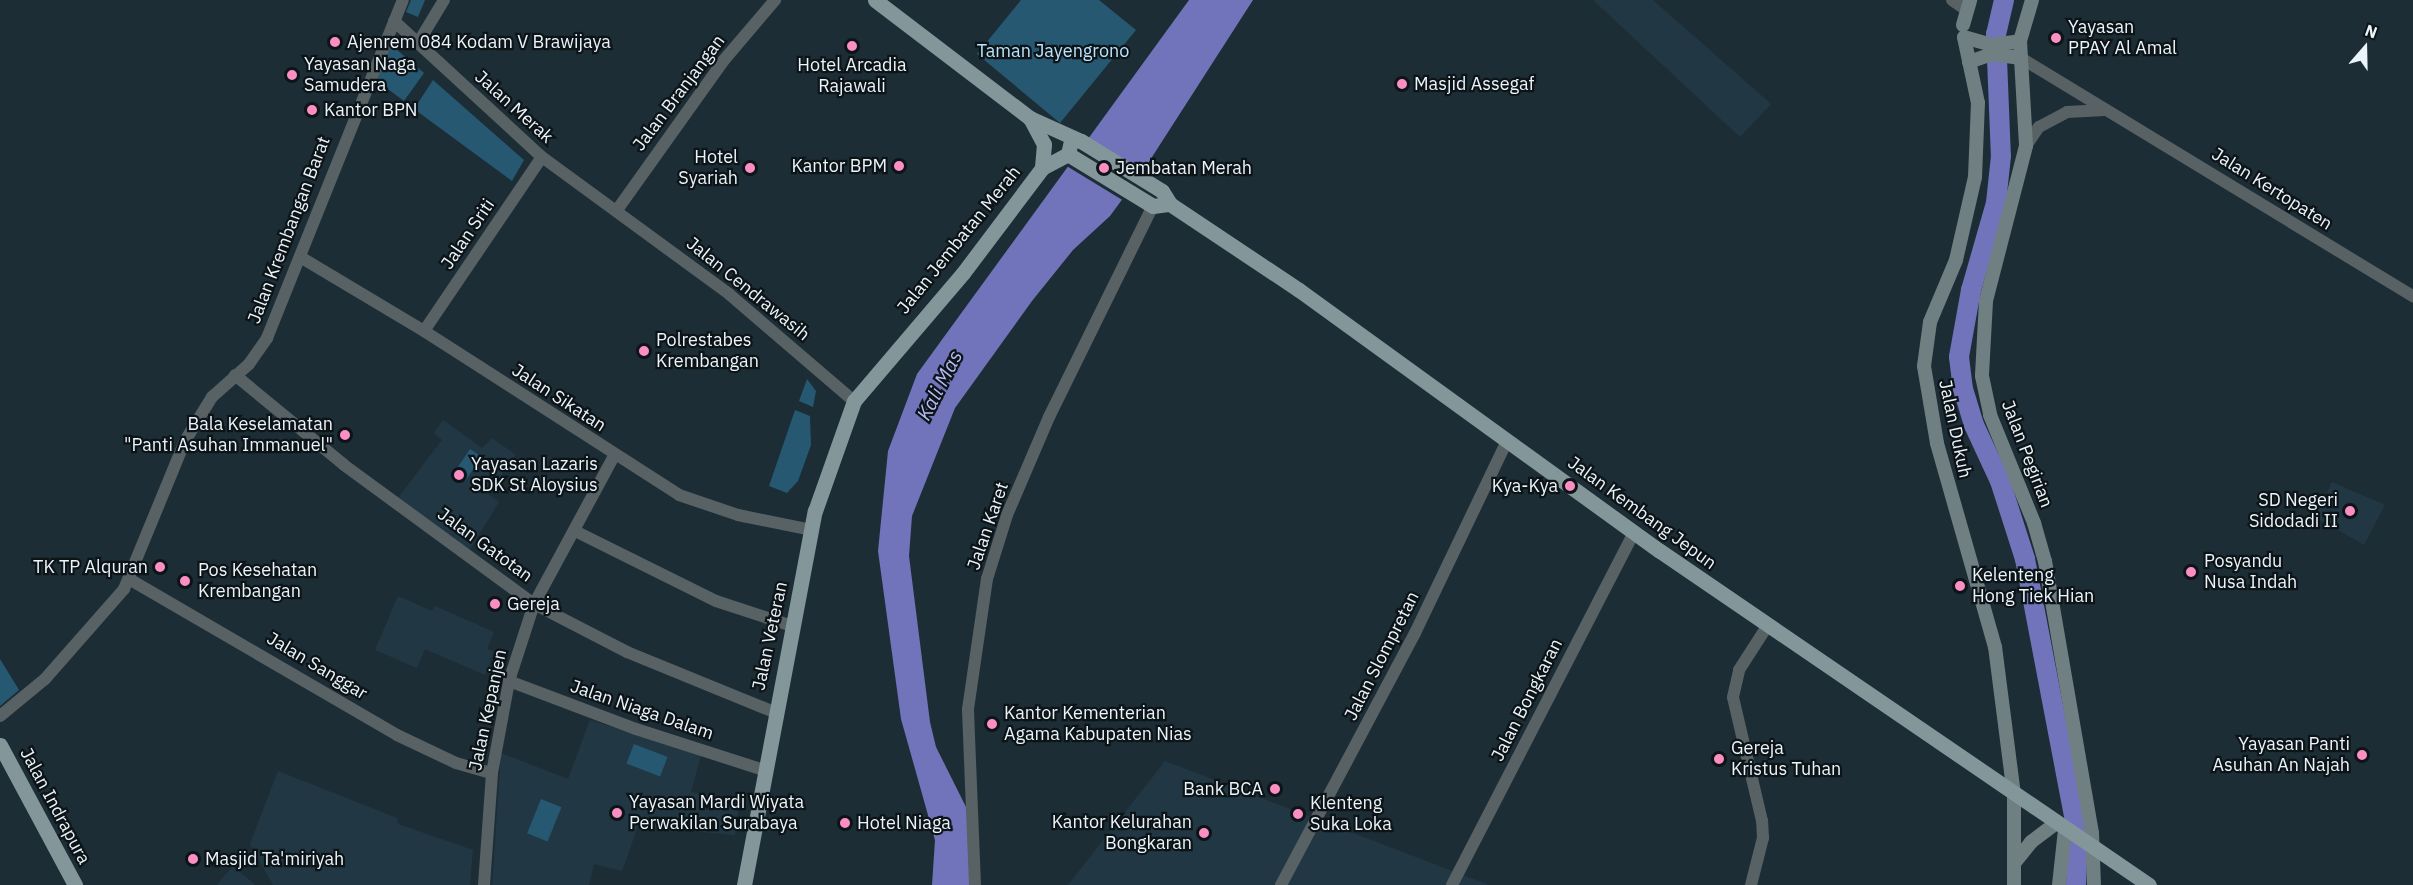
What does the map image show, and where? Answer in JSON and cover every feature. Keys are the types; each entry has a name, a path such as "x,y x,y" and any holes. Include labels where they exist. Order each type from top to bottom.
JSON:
{"main road":[{"path":"874,0 1030,118 1044,144 1042,168"},
{"name":"Jalan Pegirian","path":"2032,0 2014,50 2026,146 1986,301 1982,376 1990,415 2034,523 2044,561 2074,836"},
{"name":"Jalan Dukuh","path":"1967,5 1964,32 1978,103 1975,177 1956,260 1930,322 1924,366 1937,443 1995,647 2014,795 2014,885"},
{"path":"1964,32 1988,49 2014,50"},
{"path":"1969,62 1988,49"},
{"name":"Jalan Kembang Jepun","path":"1030,118 1077,139 1162,191 1170,204 1299,290 1634,532 2014,795 2149,885"},
{"path":"1077,139 1070,155 1152,206 1170,204"},
{"name":"Jalan Jembatan Merah","path":"854,401 963,273 1042,168 1070,155"},
{"name":"Jalan Veteran","path":"744,885 774,712 821,489 854,401"},
{"name":"Jalan Indrapura","path":"0,745 75,885"},
{"path":"2015,862 2031,842 2074,836"},
{"path":"2058,885 2074,836"},
{"path":"2074,836 2094,885"}],"street":[{"name":"Jalan Krembangan Barat","path":"0,716 61,663 117,599 129,579 185,441 212,396 249,364 267,338 302,258 334,163 403,0"},
{"path":"418,43 444,0"},
{"name":"Jalan Branjangan","path":"616,210 718,68 775,0"},
{"path":"1953,0 1967,5"},
{"name":"Jalan Merak","path":"394,21 542,157 616,210"},
{"name":"Jalan Kertopaten","path":"2014,50 2413,296"},
{"name":"Jalan Kertopaten","path":"2026,146 2039,127 2067,112 2091,108 2112,111"},
{"name":"Jalan Sriti","path":"424,331 542,157"},
{"name":"Jalan Karet","path":"975,885 968,709 987,579 1007,515 1045,428 1152,206"},
{"name":"Jalan Cendrawasih","path":"616,210 729,294 854,401"},
{"name":"Jalan Sikatan","path":"302,258 424,331 614,456 679,495 738,515 812,530"},
{"name":"Jalan Gatotan","path":"235,375 344,465 534,604 627,652 774,712"},
{"name":"Jalan Slompretan","path":"1281,885 1419,626 1507,441"},
{"name":"Jalan Kepanjen","path":"484,885 492,773 509,681 534,604 614,456"},
{"path":"575,531 716,601 792,626"},
{"name":"Jalan Bongkaran","path":"1452,885 1634,532"},
{"name":"Jalan Sanggar","path":"129,579 397,735 456,763 492,773"},
{"path":"1751,885 1763,837 1762,821 1733,697 1739,670 1768,625"},
{"name":"Jalan Niaga Dalam","path":"509,681 636,729 764,770"}],"shaded area":[{"path":"1593,0 1653,0 1771,104 1740,137"},
{"name":"Yayasan Lazaris SDK St Aloysius","path":"443,420 482,448 492,438 516,455 488,494 499,502 469,551 398,498 442,440 434,433"},
{"name":"SD Negeri Sidodadi II","path":"2332,482 2385,505 2364,545 2315,517"},
{"path":"398,596 432,611 435,606 494,632 487,649 494,652 485,675 425,649 417,668 375,650"},
{"name":"Yayasan Mardi Wiyata Perwakilan Surabaya","path":"590,720 701,755 691,792 740,801 735,835 638,826 622,871 594,864 589,885 492,885 501,753 568,779"},
{"path":"1165,761 1489,885 1068,885"},
{"path":"278,771 397,818 398,824 473,850 470,885 273,885 250,844"},
{"path":"233,866 253,883 255,885 217,885"}],"green space":[{"path":"411,0 425,0 418,17 406,12"},
{"name":"Taman Jayengrono","path":"1021,0 1099,0 1136,30 1060,123 977,54"},
{"path":"388,47 396,49 424,73 404,101 377,81"},
{"path":"433,80 524,160 512,181 414,109"},
{"path":"807,379 816,391 813,407 799,401"},
{"path":"795,410 810,416 811,445 798,481 787,493 769,486"},
{"path":"470,449 482,457 465,481 454,473"},
{"path":"0,659 19,690 0,706"},
{"path":"634,744 668,757 660,777 626,764"},
{"path":"541,799 561,807 548,842 527,833"}],"water":[{"name":"Kali Mas","path":"1189,0 1253,0 1143,171 1110,216 1073,250 1032,301 955,408 912,516 909,556 930,722 936,747 968,811 973,885 932,885 935,840 901,719 878,551 888,451 917,374"}],"pier":[{"name":"Jembatan Merah","path":"1085,136 1140,177 1124,201 1065,165"}],"waterway":[{"path":"2004,0 1996,34 2001,156 1996,203 1971,290 1959,357 1963,389 1974,425 2000,481 2025,559 2078,836 2076,885"}],"place":[{"name":"Yayasan PPAY Al Amal","path":"2056,38"},
{"name":"Ajenrem 084 Kodam V Brawijaya","path":"335,42"},
{"name":"Hotel Arcadia Rajawali","path":"852,46"},
{"name":"Yayasan Naga Samudera","path":"292,75"},
{"name":"Masjid Assegaf","path":"1402,84"},
{"name":"Kantor BPN","path":"312,110"},
{"name":"Kantor BPM","path":"899,166"},
{"name":"Hotel Syariah","path":"750,168"},
{"name":"Jembatan Merah","path":"1104,168"},
{"name":"Polrestabes Krembangan","path":"644,351"},
{"name":"Bala Keselamatan \"Panti Asuhan Immanuel\"","path":"345,435"},
{"name":"Yayasan Lazaris SDK St Aloysius","path":"459,475"},
{"name":"Kya-Kya","path":"1570,486"},
{"name":"SD Negeri Sidodadi II","path":"2350,511"},
{"name":"TK TP Alquran","path":"160,567"},
{"name":"Posyandu Nusa Indah","path":"2191,572"},
{"name":"Pos Kesehatan Krembangan","path":"185,581"},
{"name":"Kelenteng Hong Tiek Hian","path":"1960,586"},
{"name":"Gereja","path":"495,604"},
{"name":"Kantor Kementerian Agama Kabupaten Nias","path":"992,724"},
{"name":"Yayasan Panti Asuhan An Najah","path":"2362,755"},
{"name":"Gereja Kristus Tuhan","path":"1719,759"},
{"name":"Bank BCA","path":"1275,789"},
{"name":"Yayasan Mardi Wiyata Perwakilan Surabaya","path":"617,813"},
{"name":"Klenteng Suka Loka","path":"1298,814"},
{"name":"Hotel Niaga","path":"845,823"},
{"name":"Kantor Kelurahan Bongkaran","path":"1204,833"},
{"name":"Masjid Ta'miriyah","path":"193,859"}]}
